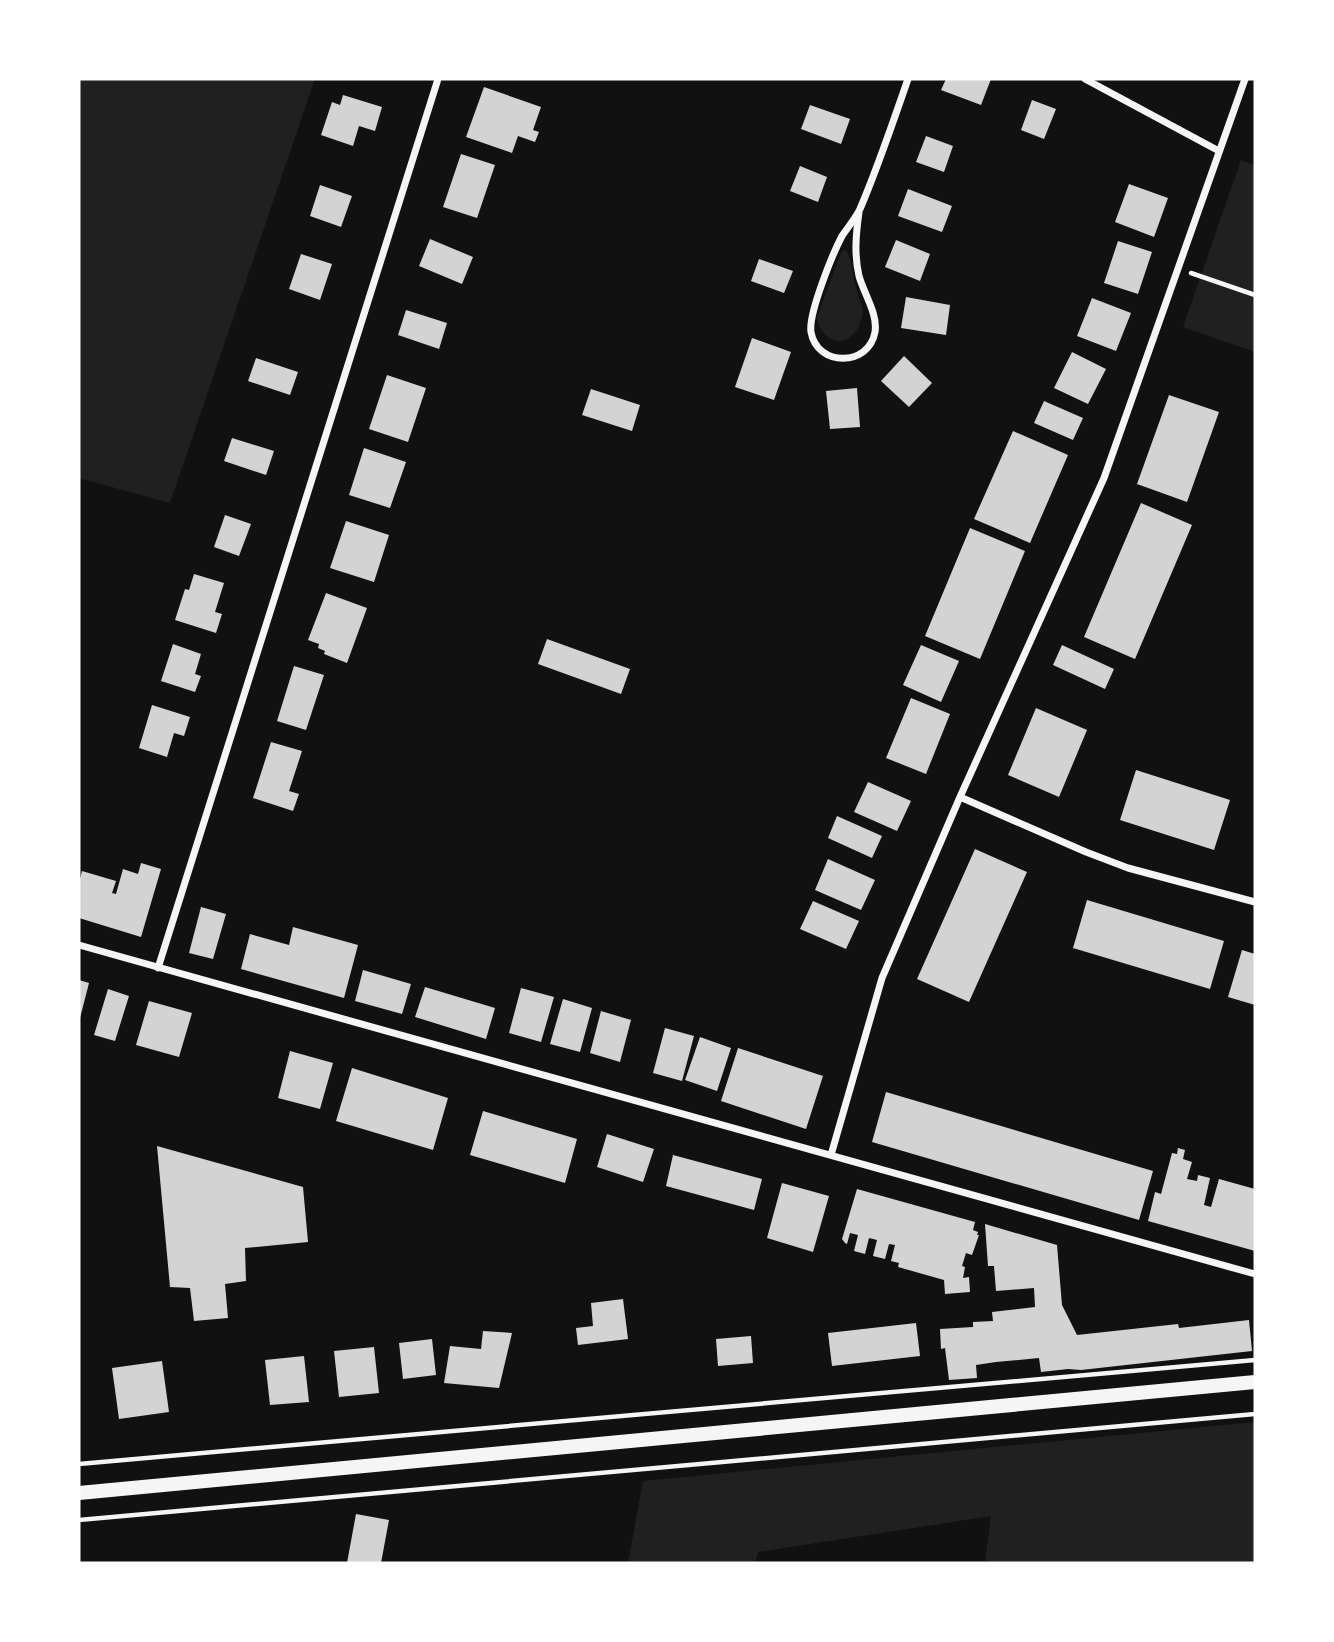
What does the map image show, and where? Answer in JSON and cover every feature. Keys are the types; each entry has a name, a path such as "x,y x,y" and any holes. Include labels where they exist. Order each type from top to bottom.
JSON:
{"main road":[{"path":"79,1493 1255,1382"}],"street":[{"path":"158,968 438,79"},
{"path":"859,212 834,255 810,326 815,345 822,352 838,359 847,359 865,350 875,332 875,320 856,261 855,242 859,212 908,79"},
{"path":"1085,79 1219,150"},
{"path":"831,1155 882,978 960,797 1104,478 1245,79"},
{"path":"960,797 1128,868 1255,902"},
{"path":"79,945 1255,1274"}],"path":[{"path":"1177,268 1255,295"},
{"path":"79,1464 1255,1360"},
{"path":"79,1520 1255,1414"}],"shaded area":[{"path":"79,79 315,79 170,503 79,478"},
{"path":"1241,160 1255,165 1255,352 1183,327"},
{"path":"842,250 847,251 849,256 862,313 859,327 847,339 840,341 832,340 826,335 820,328 817,317"},
{"path":"1255,1422 1255,1563 985,1563 991,1516 758,1552 755,1563 628,1563 643,1481"}],"building":[{"path":"946,79 991,79 981,105 941,90"},
{"path":"484,87 541,107 533,130 539,132 535,142 518,136 512,153 466,137"},
{"path":"343,95 382,107 375,131 359,126 353,146 321,135 332,102 340,105"},
{"path":"1032,100 1056,109 1044,139 1021,130"},
{"path":"810,105 850,119 841,144 801,129"},
{"path":"926,136 953,146 944,172 916,162"},
{"path":"461,154 495,165 477,218 443,207"},
{"path":"800,166 827,177 818,202 790,191"},
{"path":"1129,184 1168,198 1154,237 1115,222"},
{"path":"320,185 352,196 341,227 310,216"},
{"path":"908,189 952,206 942,232 898,216"},
{"path":"430,239 473,257 462,284 419,266"},
{"path":"896,240 930,254 920,281 885,267"},
{"path":"1118,241 1152,252 1138,294 1104,283"},
{"path":"301,254 332,264 320,300 289,289"},
{"path":"759,259 793,271 784,293 751,281"},
{"path":"906,297 950,305 946,335 901,328"},
{"path":"1092,298 1131,313 1116,351 1077,336"},
{"path":"406,310 447,323 439,349 398,335"},
{"path":"752,338 791,352 774,400 735,387"},
{"path":"1072,352 1106,369 1088,404 1054,388"},
{"path":"904,356 932,383 909,407 881,381"},
{"path":"256,358 298,372 290,395 248,381"},
{"path":"387,375 426,388 408,442 369,429"},
{"path":"857,388 860,427 830,429 826,391"},
{"path":"591,389 640,405 632,431 582,415"},
{"path":"1169,395 1219,412 1187,502 1137,484"},
{"path":"1044,401 1083,418 1073,440 1034,423"},
{"path":"1013,431 1068,455 1030,543 974,519"},
{"path":"232,438 274,451 266,475 224,461"},
{"path":"364,448 406,462 390,508 349,495"},
{"path":"1141,503 1192,525 1135,659 1084,637"},
{"path":"225,515 251,524 239,556 214,547"},
{"path":"346,521 389,535 374,582 330,568"},
{"path":"970,528 1025,551 980,659 925,636"},
{"path":"194,574 224,583 215,612 222,614 216,633 175,620 185,589 189,590"},
{"path":"326,593 367,608 347,663 324,654 325,651 318,648 319,644 308,640"},
{"path":"547,639 630,669 621,694 538,664"},
{"path":"173,644 201,654 195,674 201,676 195,692 161,681"},
{"path":"921,645 959,661 941,702 903,685"},
{"path":"1062,645 1114,669 1105,689 1053,665"},
{"path":"294,666 324,675 306,730 277,721"},
{"path":"911,698 950,714 926,774 886,758"},
{"path":"152,705 190,717 184,736 174,733 167,757 139,748"},
{"path":"1036,708 1087,730 1059,797 1008,775"},
{"path":"271,742 302,751 289,791 299,794 293,811 253,798"},
{"path":"1136,770 1230,800 1214,850 1120,820"},
{"path":"868,782 911,801 897,831 854,812"},
{"path":"837,816 882,836 872,858 828,838"},
{"path":"975,849 1027,872 969,1002 917,979"},
{"path":"828,859 875,880 861,910 815,890"},
{"path":"141,863 161,869 141,937 79,918 79,883 82,871 116,881 112,893 116,894 123,869 138,874"},
{"path":"1087,900 1224,941 1210,989 1073,948"},
{"path":"813,901 859,921 846,949 800,929"},
{"path":"201,907 226,914 213,959 189,953"},
{"path":"293,927 358,945 344,998 241,969 250,934 289,945"},
{"path":"1242,950 1255,954 1255,1005 1228,997"},
{"path":"363,970 411,984 402,1014 355,1001"},
{"path":"79,980 89,983 80,1018 79,1018"},
{"path":"425,987 495,1008 486,1039 415,1017"},
{"path":"521,988 554,997 541,1042 509,1033"},
{"path":"108,989 129,996 115,1041 94,1035"},
{"path":"563,999 592,1008 580,1052 550,1044"},
{"path":"149,1001 192,1013 179,1057 136,1045"},
{"path":"601,1011 631,1020 620,1062 590,1053"},
{"path":"665,1028 694,1036 682,1081 653,1073"},
{"path":"700,1037 731,1048 717,1091 685,1080"},
{"path":"738,1048 823,1076 806,1129 721,1101"},
{"path":"290,1051 333,1063 320,1109 278,1098"},
{"path":"352,1068 448,1098 433,1150 336,1121"},
{"path":"886,1092 1153,1171 1139,1220 872,1142"},
{"path":"483,1111 577,1139 565,1183 470,1155"},
{"path":"607,1134 654,1149 643,1182 597,1167"},
{"path":"157,1146 303,1187 308,1242 245,1248 246,1281 225,1284 228,1318 194,1321 190,1288 170,1287"},
{"path":"1178,1148 1185,1150 1183,1159 1192,1162 1187,1179 1197,1181 1198,1175 1210,1178 1204,1205 1211,1207 1219,1179 1255,1189 1255,1251 1148,1221 1155,1192 1161,1194 1172,1153 1177,1154"},
{"path":"673,1155 762,1179 754,1210 666,1186"},
{"path":"782,1183 829,1196 813,1252 767,1238"},
{"path":"857,1189 975,1222 973,1230 979,1235 972,1255 966,1253 962,1266 965,1267 963,1278 969,1277 970,1292 945,1294 944,1280 898,1267 899,1263 891,1261 895,1245 889,1244 885,1259 873,1256 877,1240 869,1238 865,1254 854,1251 858,1235 850,1233 847,1244 845,1243 842,1239"},
{"path":"985,1224 1057,1245 1062,1305 1077,1335 1178,1324 1179,1328 1249,1320 1252,1351 1041,1372 1039,1358 996,1362 976,1365 977,1378 949,1380 945,1348 941,1349 940,1329 973,1327 973,1322 993,1321 992,1312 1035,1307 1034,1288 996,1291 994,1266 988,1266"},
{"path":"623,1299 628,1339 578,1345 576,1328 593,1326 591,1303"},
{"path":"916,1323 920,1356 832,1366 828,1333"},
{"path":"483,1331 512,1333 499,1388 444,1383 450,1346 481,1349"},
{"path":"751,1336 753,1363 718,1366 716,1339"},
{"path":"432,1339 436,1375 403,1379 399,1343"},
{"path":"374,1347 379,1393 339,1397 334,1351"},
{"path":"304,1356 309,1402 270,1405 265,1360"},
{"path":"162,1361 169,1412 119,1419 112,1368"},
{"path":"356,1514 389,1520 381,1563 347,1563"}]}
